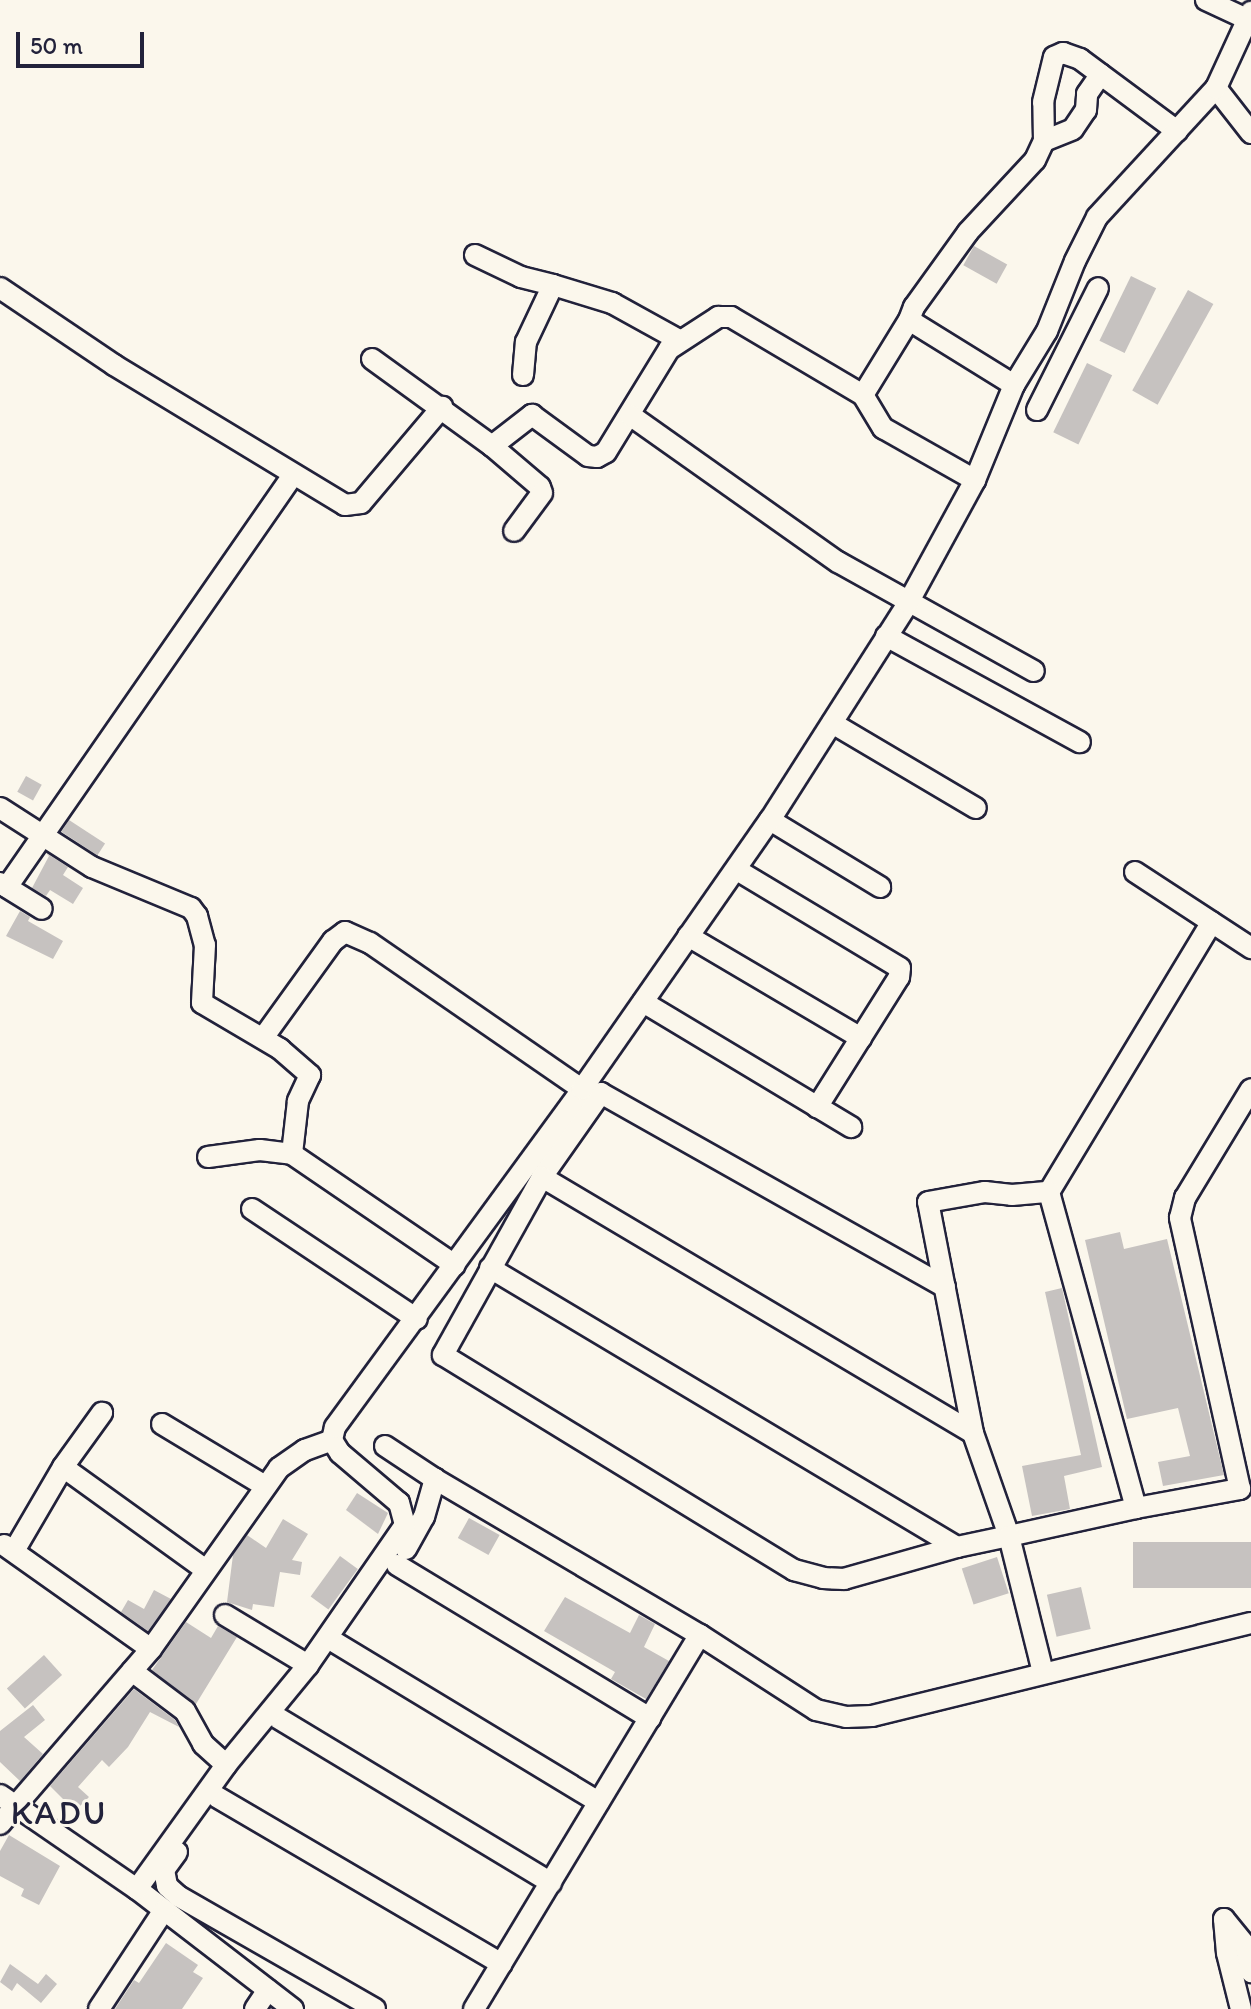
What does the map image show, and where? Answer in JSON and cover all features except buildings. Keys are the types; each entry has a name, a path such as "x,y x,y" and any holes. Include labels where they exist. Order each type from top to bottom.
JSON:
{"street":[{"path":"137,1889 226,1765 308,1665 405,1525 399,1503 340,1453 332,1440 335,1427 417,1319 737,870 908,603 975,480 1014,385 1047,331 1075,261 1097,217 1216,88 1249,15 1206,0"},
{"path":"863,395 914,307 968,232 1035,160 1044,141 1043,102 1055,56 1069,53 1177,131"},
{"path":"1044,141 1073,129 1086,110 1087,94 1101,74"},
{"path":"1216,88 1251,133"},
{"path":"475,255 521,277 612,303 679,340"},
{"path":"523,375 526,342 553,285"},
{"path":"0,288 114,365 345,505 361,503 442,407"},
{"path":"1037,410 1068,342 1098,288"},
{"path":"492,446 532,415 588,456 597,457 606,452 618,427 630,415 669,349 718,317 731,317 863,395 883,428 975,480"},
{"path":"909,320 1014,385"},
{"path":"1047,331 1068,342"},
{"path":"372,359 442,407 540,487 542,493 514,531"},
{"path":"630,415 838,562 1034,671"},
{"path":"42,909 4,885 44,836 293,475"},
{"path":"886,636 1080,742"},
{"path":"832,723 976,808"},
{"path":"0,808 115,879 150,888 191,908 197,916 205,945 202,1003 263,1038 310,1075 298,1101 292,1154"},
{"path":"770,820 880,887"},
{"path":"737,870 900,968 899,977 817,1107"},
{"path":"1135,872 1251,948"},
{"path":"1136,1508 1049,1192 1212,922"},
{"path":"263,1038 333,941 345,932 370,943 582,1089"},
{"path":"688,936 861,1038"},
{"path":"643,1002 851,1127"},
{"path":"945,1287 601,1093 542,1177 444,1348 447,1360 780,1562 823,1578 844,1579 957,1547 1240,1489 1180,1218 1185,1198 1251,1089"},
{"path":"208,1157 260,1150 292,1154 455,1265"},
{"path":"542,1177 973,1433"},
{"path":"1043,1672 1009,1536 973,1433 928,1202 985,1192 1012,1195 1049,1192"},
{"path":"252,1209 417,1319"},
{"path":"490,1268 957,1547"},
{"path":"102,1413 8,1547 151,1649"},
{"path":"162,1424 265,1486"},
{"path":"0,1824 7,1800 151,1649 265,1486 292,1457 332,1440"},
{"path":"385,1446 435,1479 700,1635 816,1710 846,1717 872,1716 1251,1623"},
{"path":"63,1467 206,1570"},
{"path":"375,2009 178,1896 167,1886 164,1870 397,1565 424,1517 435,1479"},
{"path":"397,1565 650,1718"},
{"path":"225,1615 308,1665"},
{"path":"474,2009 700,1635"},
{"path":"336,1643 599,1802"},
{"path":"132,1671 185,1711 203,1744 226,1765"},
{"path":"278,1718 551,1883"},
{"path":"217,1797 502,1964"},
{"path":"7,1800 137,1889 293,2009"},
{"path":"99,2009 164,1910"},
{"path":"1241,2009 1227,1953 1224,1919 1245,1945 1251,1972"},
{"path":"255,2009 268,1990"}],"district":[{"name":"KADU","path":"59,1813"}]}
